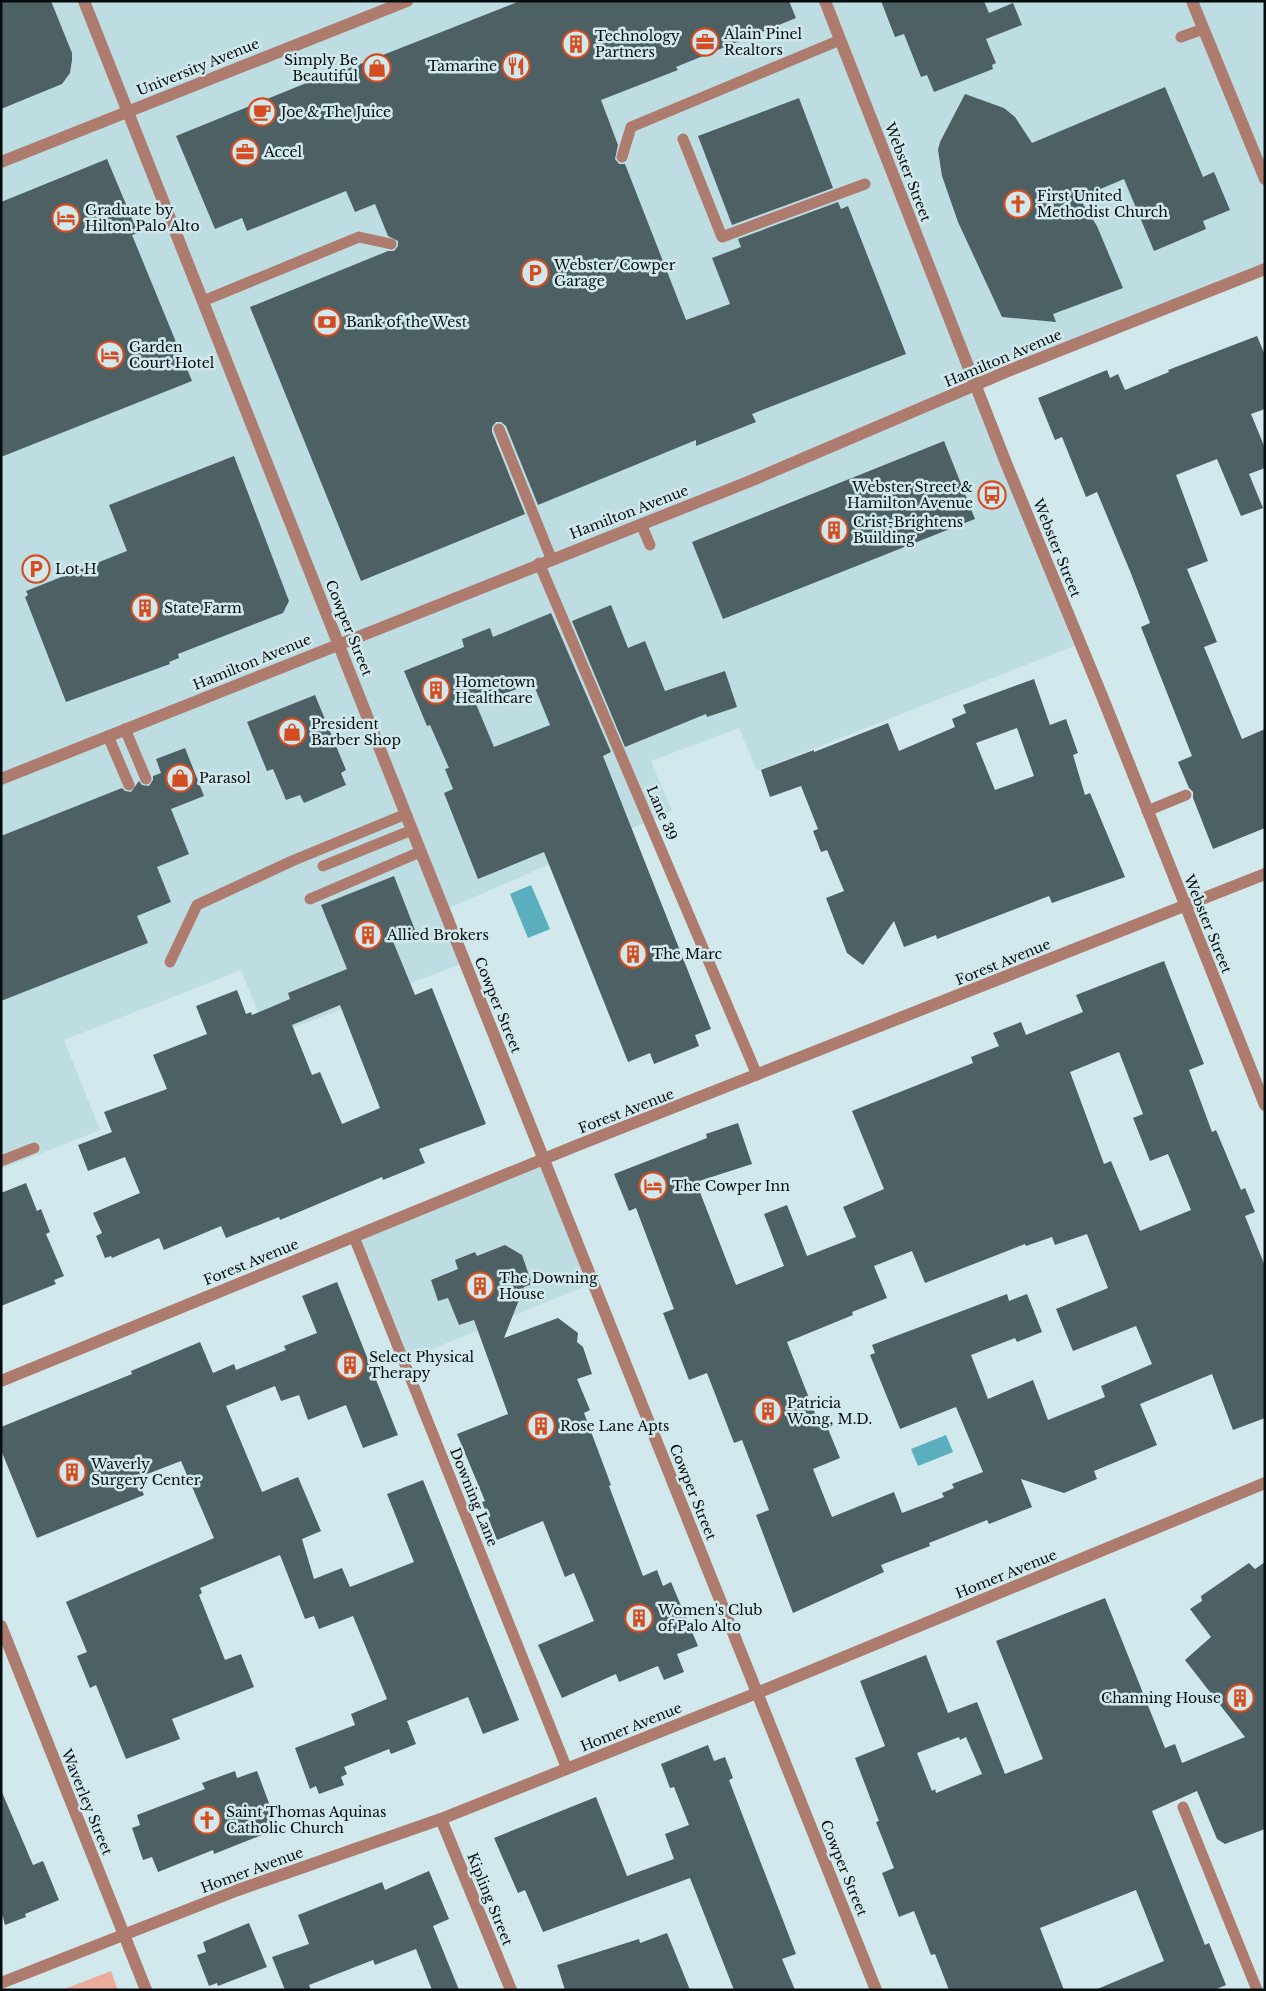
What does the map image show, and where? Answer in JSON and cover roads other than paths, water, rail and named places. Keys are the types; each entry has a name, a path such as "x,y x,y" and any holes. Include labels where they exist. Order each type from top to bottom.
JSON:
{"street":[{"name":"Cowper Street","path":"84,1 420,852 876,1990"},
{"name":"University Avenue","path":"1,162 407,1"},
{"name":"Webster Street","path":"825,1 976,384 1265,1105"},
{"path":"1192,1 1265,179"},
{"name":"Hamilton Avenue","path":"1,779 757,478 976,384 1265,269"},
{"name":"Forest Avenue","path":"1,1382 544,1159 1265,874"},
{"name":"Homer Avenue","path":"1,1983 238,1890 441,1819 757,1693 1265,1483"},
{"name":"Waverley Street","path":"1,1626 146,1990"},
{"name":"Kipling Street","path":"441,1819 511,1990"}],"lane":[{"path":"1181,37 1203,29"},
{"path":"622,157 631,127 840,40"},
{"path":"683,139 722,238 865,184"},
{"path":"203,301 360,237 391,244"},
{"name":"Lane 39","path":"499,428 545,561 624,762 757,1076"},
{"path":"641,524 650,545"},
{"path":"125,729 146,778"},
{"path":"108,736 129,785"},
{"path":"1147,811 1186,795"},
{"path":"170,962 197,905 292,861 406,814"},
{"path":"323,866 412,830"},
{"path":"310,899 420,852"},
{"path":"1,1161 34,1148"},
{"name":"Downing Lane","path":"354,1237 567,1769"},
{"path":"1183,1807 1257,1990"}],"water":[{"path":"531,885 550,929 528,938 510,894"},
{"path":"946,1435 953,1452 918,1466 911,1449"}],"place":[{"name":"Alain Pinel Realtors","path":"705,42"},
{"name":"Technology Partners","path":"576,44"},
{"name":"Tamarine","path":"516,66"},
{"name":"Simply Be Beautiful","path":"377,68"},
{"name":"Joe & The Juice","path":"262,112"},
{"name":"Accel","path":"245,152"},
{"name":"First United Methodist Church","path":"1018,204"},
{"name":"Graduate by Hilton Palo Alto","path":"66,218"},
{"name":"Webster/Cowper Garage","path":"535,273"},
{"name":"Bank of the West","path":"327,322"},
{"name":"Garden Court Hotel","path":"110,355"},
{"name":"Webster Street & Hamilton Avenue","path":"992,495"},
{"name":"Crist-Brightens Building","path":"834,530"},
{"name":"Lot H","path":"36,569"},
{"name":"State Farm","path":"145,608"},
{"name":"Hometown Healthcare","path":"436,690"},
{"name":"President Barber Shop","path":"292,732"},
{"name":"Parasol","path":"180,778"},
{"name":"Allied Brokers","path":"368,935"},
{"name":"The Marc","path":"633,954"},
{"name":"The Cowper Inn","path":"653,1186"},
{"name":"The Downing House","path":"480,1286"},
{"name":"Select Physical Therapy","path":"350,1365"},
{"name":"Patricia Wong, M.D.","path":"768,1411"},
{"name":"Rose Lane Apts","path":"541,1426"},
{"name":"Waverly Surgery Center","path":"72,1472"},
{"name":"Women's Club of Palo Alto","path":"639,1618"},
{"name":"Channing House","path":"1240,1698"},
{"name":"Saint Thomas Aquinas Catholic Church","path":"207,1820"}]}
